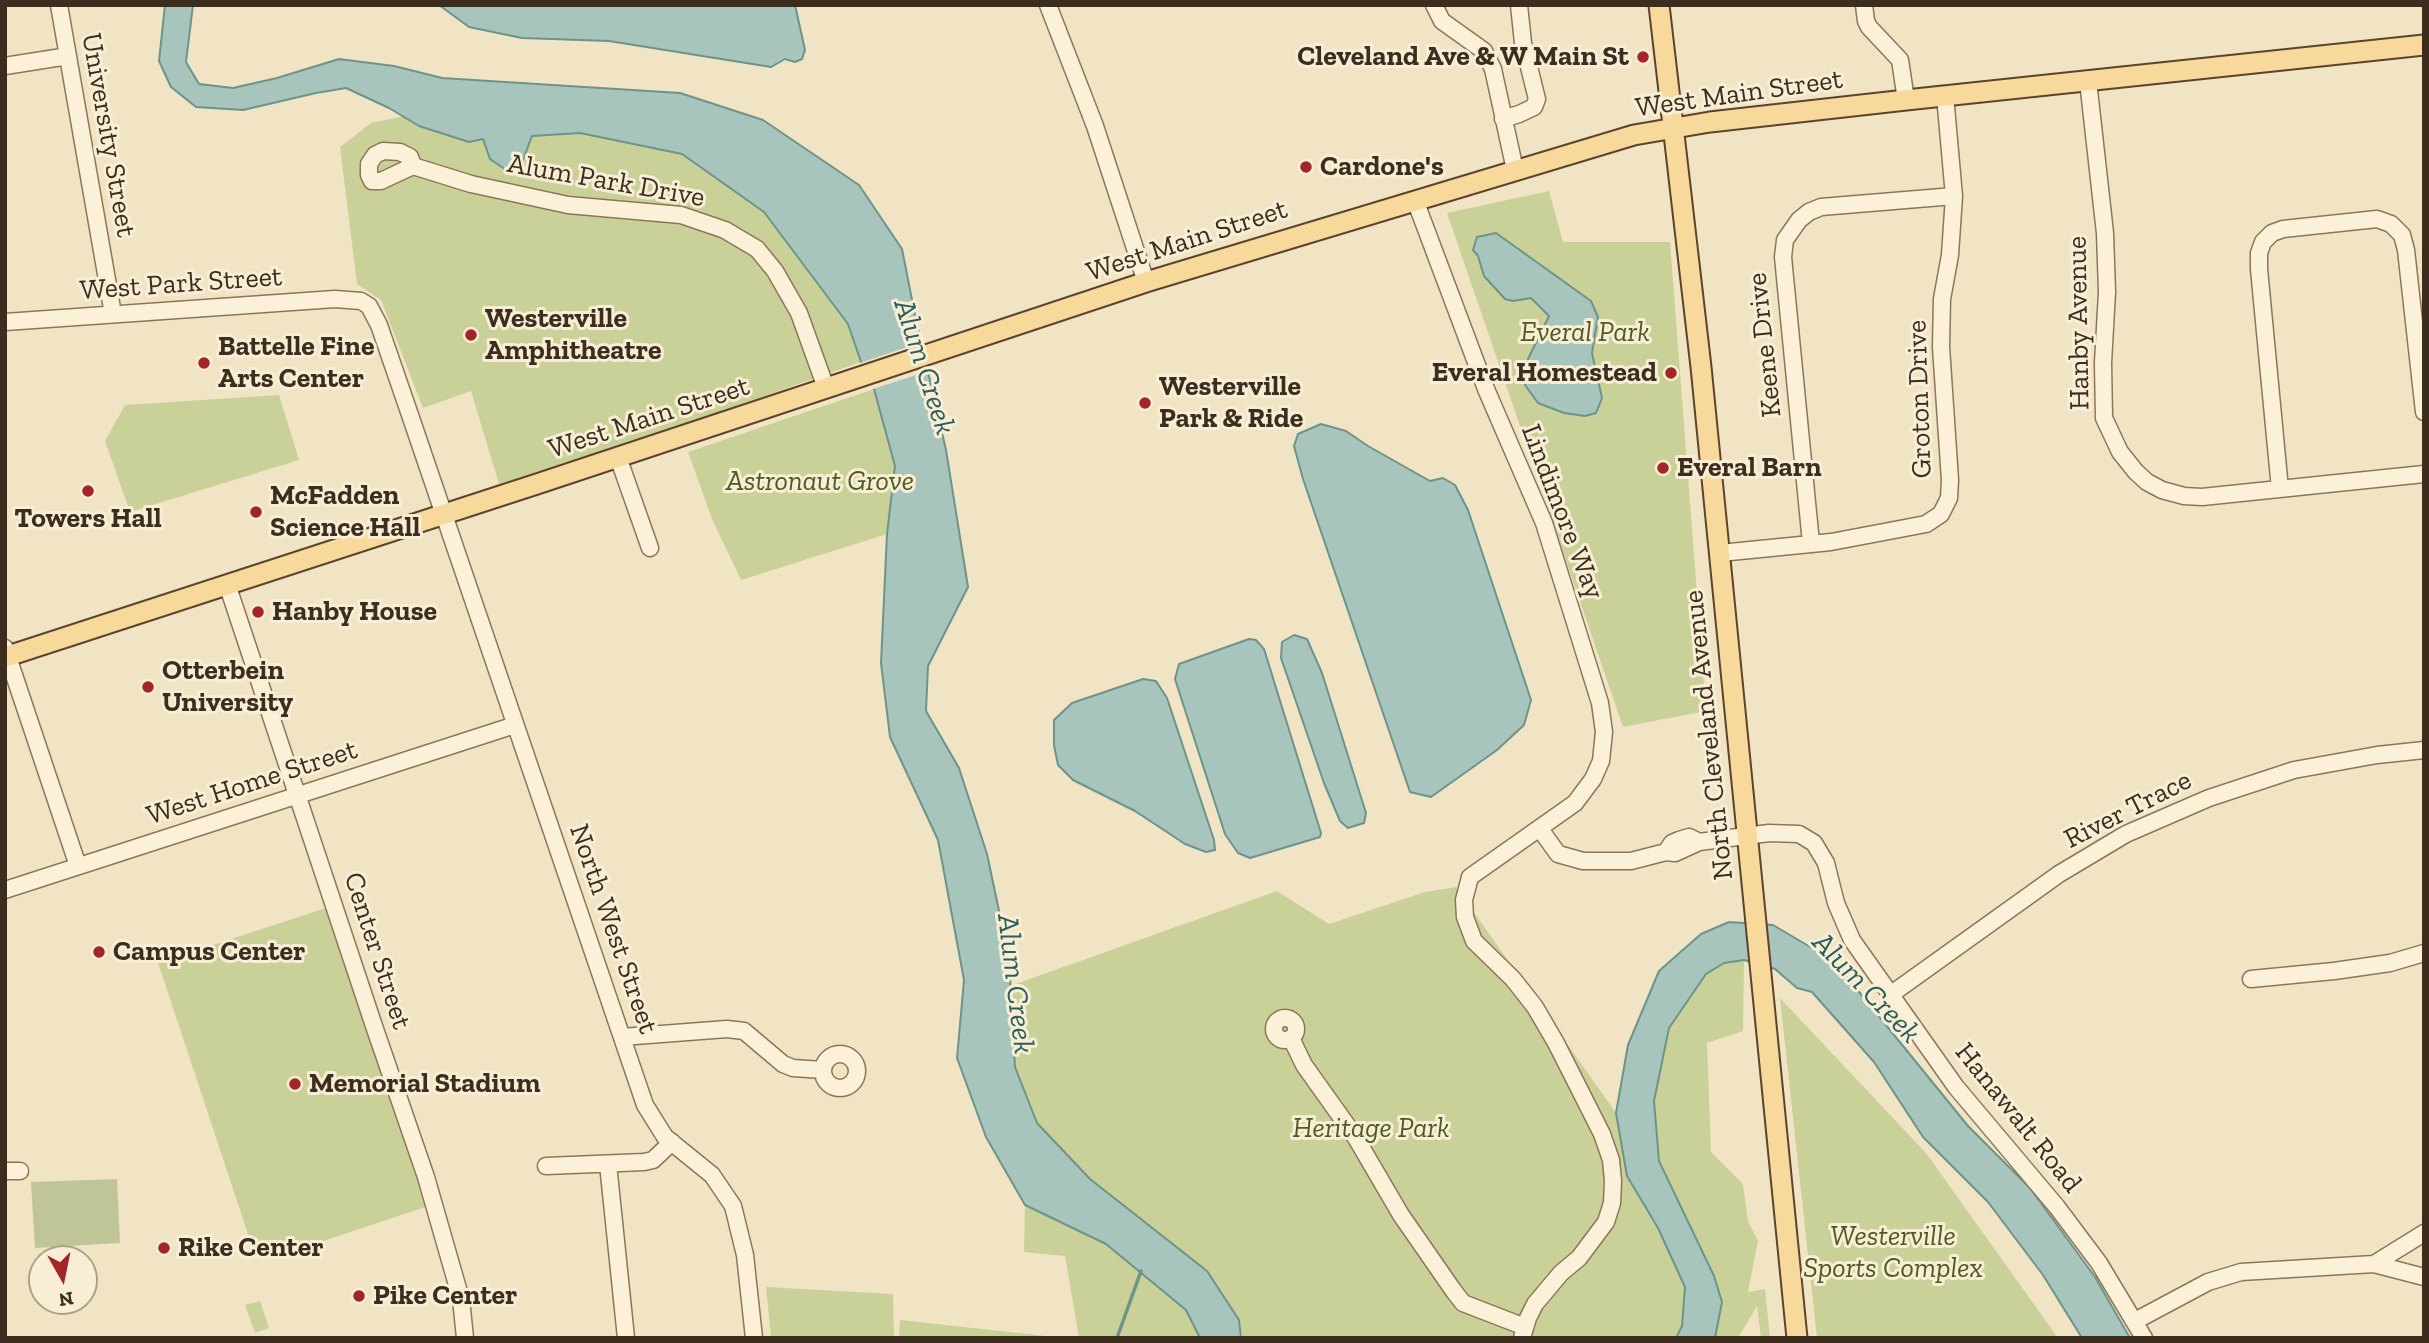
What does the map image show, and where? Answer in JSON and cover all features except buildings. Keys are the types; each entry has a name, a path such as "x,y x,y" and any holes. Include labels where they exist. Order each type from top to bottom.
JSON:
{"main road":[{"name":"North Cleveland Avenue","path":"1658,5 1702,367 1797,1338"},
{"name":"West Main Street","path":"6,653 444,514 1146,282 1634,135 1906,100 2424,45"}],"street":[{"name":"University Street","path":"59,5 113,314"},
{"path":"1048,5 1097,131 1146,282"},
{"path":"1434,5 1442,21 1484,51 1493,69 1515,170"},
{"path":"1503,118 1534,107 1537,99 1523,43 1519,5"},
{"path":"1864,5 1869,27 1900,60 1906,100"},
{"path":"5,66 68,56"},
{"name":"Hanby Avenue","path":"2088,81 2105,233 2107,292 2104,418 2120,452 2147,482 2162,490 2184,496 2202,497 2424,474"},
{"name":"Groton Drive","path":"1720,553 1811,543 1926,524 1941,513 1949,498 1941,347 1942,299 1950,255 1954,196 1945,96"},
{"name":"Alum Park Drive","path":"413,166 471,184 561,204 681,215 725,230 757,249 775,271 799,313 834,386"},
{"name":"Keene Drive","path":"1811,543 1783,257 1785,240 1799,220 1809,212 1821,208 1954,196"},
{"name":"Lindimore Way","path":"1415,200 1482,379 1544,523 1600,703 1604,732 1601,761 1593,779 1575,803 1470,877 1464,900 1465,917 1474,942 1535,1007 1556,1043 1602,1134 1611,1160 1614,1181 1612,1203 1606,1222 1579,1258 1561,1273 1535,1304 1523,1333"},
{"path":"2280,489 2259,269 2259,253 2263,242 2272,233 2283,229 2377,219 2391,223 2402,235 2424,412"},
{"name":"West Park Street","path":"5,322 335,299 361,301"},
{"name":"North West Street","path":"361,301 369,306 379,326 645,1105 659,1130 712,1175 733,1206 745,1255 754,1338"},
{"path":"618,457 650,548"},
{"name":"Center Street","path":"227,584 426,1177 461,1299 465,1338"},
{"path":"6,653 78,866"},
{"name":"West Home Street","path":"5,890 515,725"},
{"name":"River Trace","path":"1890,995 2059,874 2126,834 2208,798 2294,770 2424,750"},
{"name":"Hanawalt Road","path":"1540,829 1558,853 1569,859 1619,862 1666,852 1675,853 1699,842 1747,835 1791,832 1806,836 1814,843 1826,863 1843,923 1852,940 1956,1087 2057,1207 2099,1263 2144,1338"},
{"path":"2251,979 2345,969 2424,953"},
{"path":"622,1037 727,1029 744,1031 783,1064 793,1068 823,1070"},
{"path":"1290,1038 1304,1065 1356,1138 1401,1215 1463,1303 1523,1333"},
{"path":"546,1166 653,1160 672,1142"},
{"path":"608,1164 626,1338"},
{"path":"2374,1264 2424,1233"},
{"path":"2134,1321 2208,1282 2241,1272 2374,1264 2424,1277"}],"green space":[{"path":"456,105 520,167 531,136 580,133 682,154 764,212 848,324 861,362 679,426 499,484 471,391 423,408 381,300 357,284 340,147 371,123"},
{"name":"Everal Park","path":"1549,191 1563,242 1670,242 1706,711 1623,727 1447,213"},
{"name":"Astronaut Grove","path":"874,389 895,466 887,534 741,580 712,519 688,452"},
{"path":"279,395 299,460 130,512 105,441 125,405"},
{"name":"Heritage Park","path":"1456,887 1616,1113 1627,1176 1658,1228 1685,1288 1682,1326 1676,1338 1241,1338 1239,1320 1207,1271 1090,1179 1037,1123 1015,1067 1010,986 1277,891 1329,924 1425,892"},
{"name":"Memorial Stadium","path":"332,906 431,1205 285,1254 250,1240 158,963"},
{"path":"1744,960 1743,1031 1707,1043 1711,1152 1743,1184 1748,1221 1758,1241 1748,1292 1765,1289 1770,1338 1761,1338 1757,1306 1738,1338 1715,1338 1722,1302 1714,1276 1659,1161 1654,1101 1669,1028 1706,974 1724,963"},
{"name":"Westerville Sports Complex","path":"1780,998 1926,1153 2058,1338 1817,1338"},
{"path":"117,1179 120,1243 35,1245 31,1182"},
{"path":"1025,1205 1106,1243 1186,1310 1200,1338 1079,1338 1065,1256 1024,1252"},
{"path":"766,1287 893,1294 894,1338 771,1338"},
{"path":"260,1301 269,1328 255,1333 245,1305"},
{"path":"900,1320 1064,1338 899,1338"}],"water":[{"name":"Alum Creek","path":"165,5 193,5 186,62 199,84 233,88 339,59 394,66 442,78 680,93 763,120 859,185 902,249 946,450 968,587 928,666 926,711 959,768 987,854 1009,958 1015,1067 1037,1123 1090,1179 1207,1271 1239,1320 1241,1338 1200,1338 1186,1310 1106,1244 1025,1205 986,1137 957,1058 964,980 938,840 890,737 881,663 887,534 895,466 874,389 848,324 764,212 682,154 580,133 532,136 520,168 512,174 490,159 483,139 469,142 419,126 389,108 346,88 243,110 196,107 171,87 159,61"},
{"path":"439,5 795,5 805,50 802,59 795,62 785,59 771,67 609,41 522,38 469,27"},
{"path":"1496,233 1591,301 1598,317 1592,353 1602,398 1596,413 1585,416 1564,413 1538,403 1525,385 1528,359 1549,316 1531,298 1513,301 1505,299 1484,276 1478,256 1473,250 1477,237"},
{"path":"1321,424 1346,431 1430,481 1443,478 1455,485 1468,510 1531,700 1524,725 1497,750 1431,797 1410,792 1303,479 1294,446 1298,434"},
{"path":"1294,635 1307,639 1322,673 1366,813 1364,823 1348,828 1340,821 1324,783 1281,658 1282,642"},
{"path":"1249,639 1256,640 1264,649 1321,833 1320,837 1250,858 1238,853 1225,834 1175,679 1179,664"},
{"path":"1143,679 1156,681 1167,698 1215,850 1206,852 1185,844 1135,811 1073,780 1058,765 1054,745 1054,720 1072,703"},
{"path":"1729,922 1773,925 1834,961 1968,1126 2030,1188 2095,1277 2130,1338 2082,1338 2043,1275 1988,1202 1923,1137 1874,1062 1812,992 1797,988 1775,969 1744,960 1724,963 1706,974 1669,1028 1654,1101 1659,1161 1714,1276 1722,1302 1715,1338 1676,1338 1682,1326 1685,1287 1658,1228 1627,1176 1616,1113 1628,1045 1659,971 1701,934"}],"pier":[{"path":"925,341 931,370 870,390 857,364"}],"waterway":[{"path":"1117,1338 1141,1271"}],"place":[{"name":"Cleveland Ave & W Main St","path":"1643,57"},
{"name":"Cardone's","path":"1306,167"},
{"name":"Westerville Amphitheatre","path":"471,335"},
{"name":"Battelle Fine Arts Center","path":"204,363"},
{"name":"Everal Homestead","path":"1671,373"},
{"name":"Westerville Park & Ride","path":"1145,403"},
{"name":"Everal Barn","path":"1663,468"},
{"name":"Towers Hall","path":"88,491"},
{"name":"McFadden Science Hall","path":"256,512"},
{"name":"Hanby House","path":"258,612"},
{"name":"Otterbein University","path":"148,687"},
{"name":"Campus Center","path":"99,952"},
{"name":"Memorial Stadium","path":"295,1084"},
{"name":"Rike Center","path":"164,1248"},
{"name":"Pike Center","path":"359,1296"}]}
